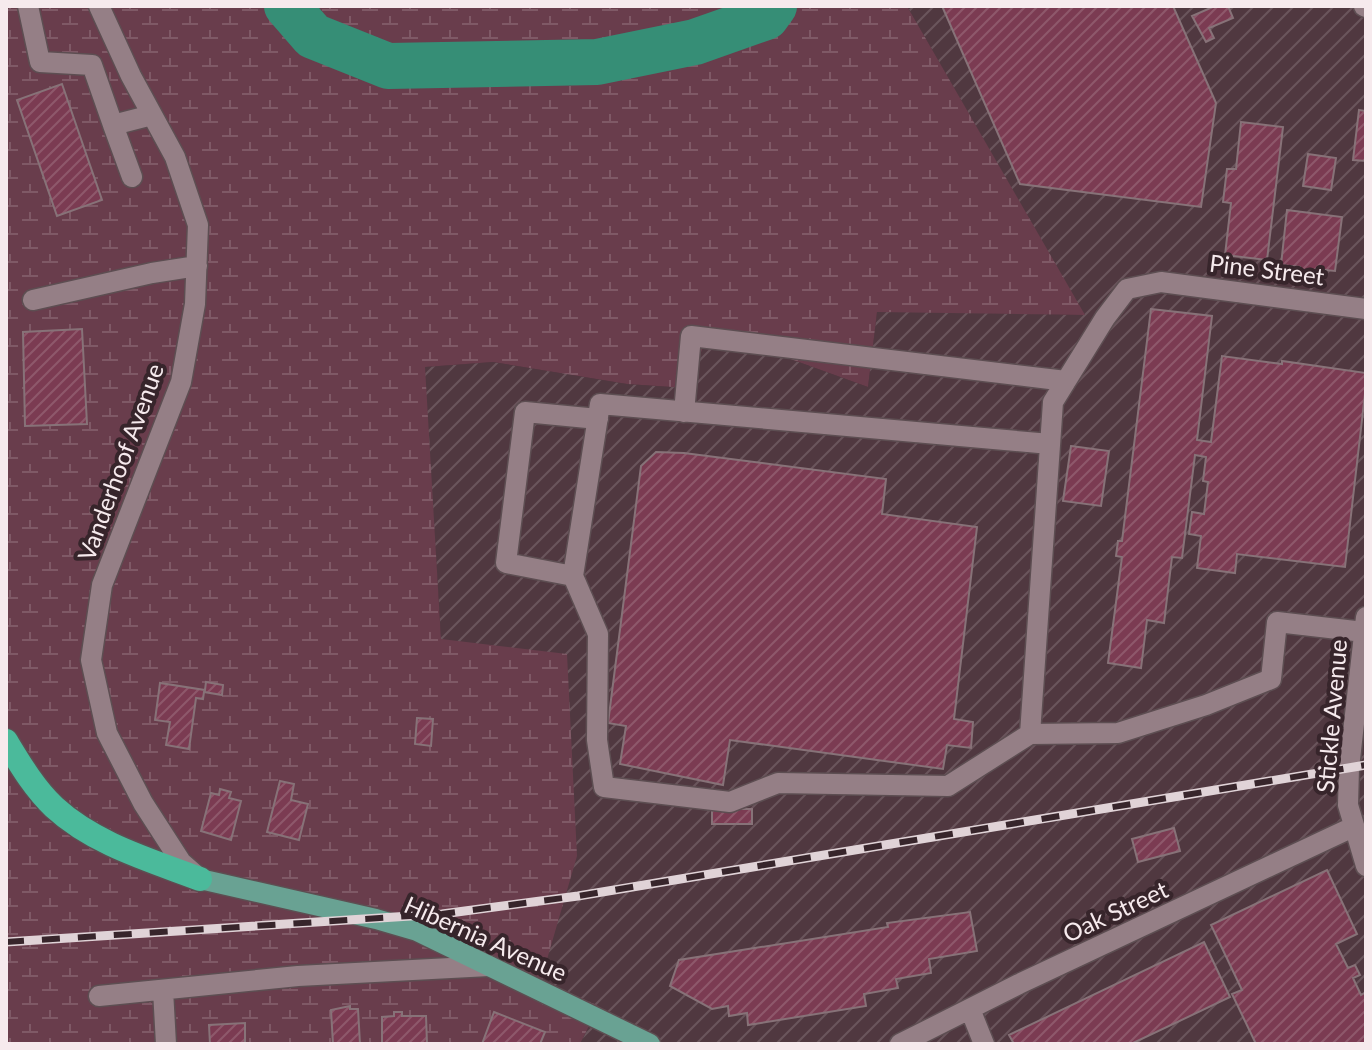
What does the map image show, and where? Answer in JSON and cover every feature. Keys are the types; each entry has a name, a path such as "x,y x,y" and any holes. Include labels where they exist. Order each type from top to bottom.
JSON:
{"highway":[{"path":"6,741 27,775 55,808 105,842 200,879"}],"main road":[{"name":"Hibernia Avenue","path":"200,879 417,931 650,1044"}],"street":[{"path":"28,6 40,62 92,65 132,177"},
{"name":"Vanderhoof Avenue","path":"99,6 175,157 198,225 195,304 181,382 102,585 91,660 107,733 158,827 181,862 200,879"},
{"path":"113,125 152,115"},
{"path":"33,300 197,266"},
{"name":"Pine Street","path":"1066,381 1127,289 1161,282 1366,309"},
{"path":"684,412 691,336 1066,381 1053,402 1030,734"},
{"path":"1050,444 600,404 573,576 598,634 597,740 604,787 730,802 778,783 948,786 1030,734 1118,733 1206,705 1271,679 1277,622 1365,625"},
{"path":"573,576 506,563 525,412 598,419"},
{"name":"Stickle Avenue","path":"1365,625 1349,768 1348,805 1366,866"},
{"name":"Oak Street","path":"900,1044 1353,827"},
{"path":"99,996 298,976 489,966"},
{"path":"163,990 166,1044"},
{"path":"970,1009 984,1044"}],"shaded area":[{"path":"907,6 1366,6 1366,1044 580,1044 599,1006 541,981 441,639 424,367 493,362 627,384 687,388 710,330 868,387 877,311 1084,315"}],"green space":[{"path":"6,6 907,6 1085,315 877,312 868,387 710,330 687,388 627,384 493,362 425,367 441,639 567,654 577,856 541,980 599,1006 580,1044 6,1044"}],"building":[{"path":"942,6 1173,6 1216,103 1201,207 1020,184"},
{"path":"1215,6 1228,6 1233,18 1209,28 1214,38 1206,42 1192,16"},
{"path":"62,84 102,200 57,216 17,100"},
{"path":"1359,110 1366,111 1366,161 1353,160"},
{"path":"1241,122 1283,127 1267,260 1225,255 1231,203 1223,202 1227,169 1236,169"},
{"path":"1308,154 1336,158 1331,190 1303,186"},
{"path":"1287,210 1342,217 1335,271 1316,269 1315,274 1300,273 1300,267 1281,265"},
{"path":"1151,309 1212,316 1197,440 1211,442 1222,356 1366,373 1366,385 1345,567 1237,554 1235,573 1197,568 1201,536 1189,534 1192,512 1204,514 1208,482 1203,481 1206,457 1195,455 1182,558 1172,557 1164,623 1147,620 1141,668 1108,663 1122,557 1116,556 1118,541 1122,541"},
{"path":"82,329 87,424 25,426 23,332"},
{"path":"1071,446 1109,451 1101,506 1063,501"},
{"path":"656,452 886,479 882,514 977,527 954,719 973,722 971,748 947,745 943,769 730,740 723,785 620,764 626,726 608,723 641,466"},
{"path":"206,682 223,685 222,695 204,692 203,699 196,698 189,749 166,745 170,722 155,720 160,683 205,690"},
{"path":"417,718 433,719 431,746 415,744"},
{"path":"280,781 294,784 291,800 308,804 299,840 267,832"},
{"path":"220,789 231,792 229,798 241,801 231,840 201,831 211,793 219,795"},
{"path":"712,809 752,809 752,824 712,824"},
{"path":"1174,828 1180,851 1138,862 1132,839"},
{"path":"1327,870 1357,934 1336,944 1348,968 1355,965 1360,975 1353,978 1361,995 1366,992 1366,1044 1256,1044 1232,994 1242,990 1211,925"},
{"path":"970,912 977,951 929,959 931,973 896,979 898,988 864,994 866,1006 748,1025 747,1013 729,1016 728,1006 712,1009 670,986 679,960 888,927 887,923"},
{"path":"1204,942 1230,997 1131,1044 1014,1044 1009,1035"},
{"path":"350,1006 350,1009 358,1009 360,1044 333,1044 331,1010"},
{"path":"394,1012 402,1012 402,1016 426,1016 427,1044 382,1044 382,1017 394,1016"},
{"path":"494,1012 545,1032 540,1044 482,1044"},
{"path":"245,1023 245,1044 210,1044 209,1025"}],"waterway":[{"path":"287,6 313,36 388,66 597,62 695,42 766,17 774,6"}],"railway":[{"path":"6,942 442,914 578,896 1366,765"}]}
